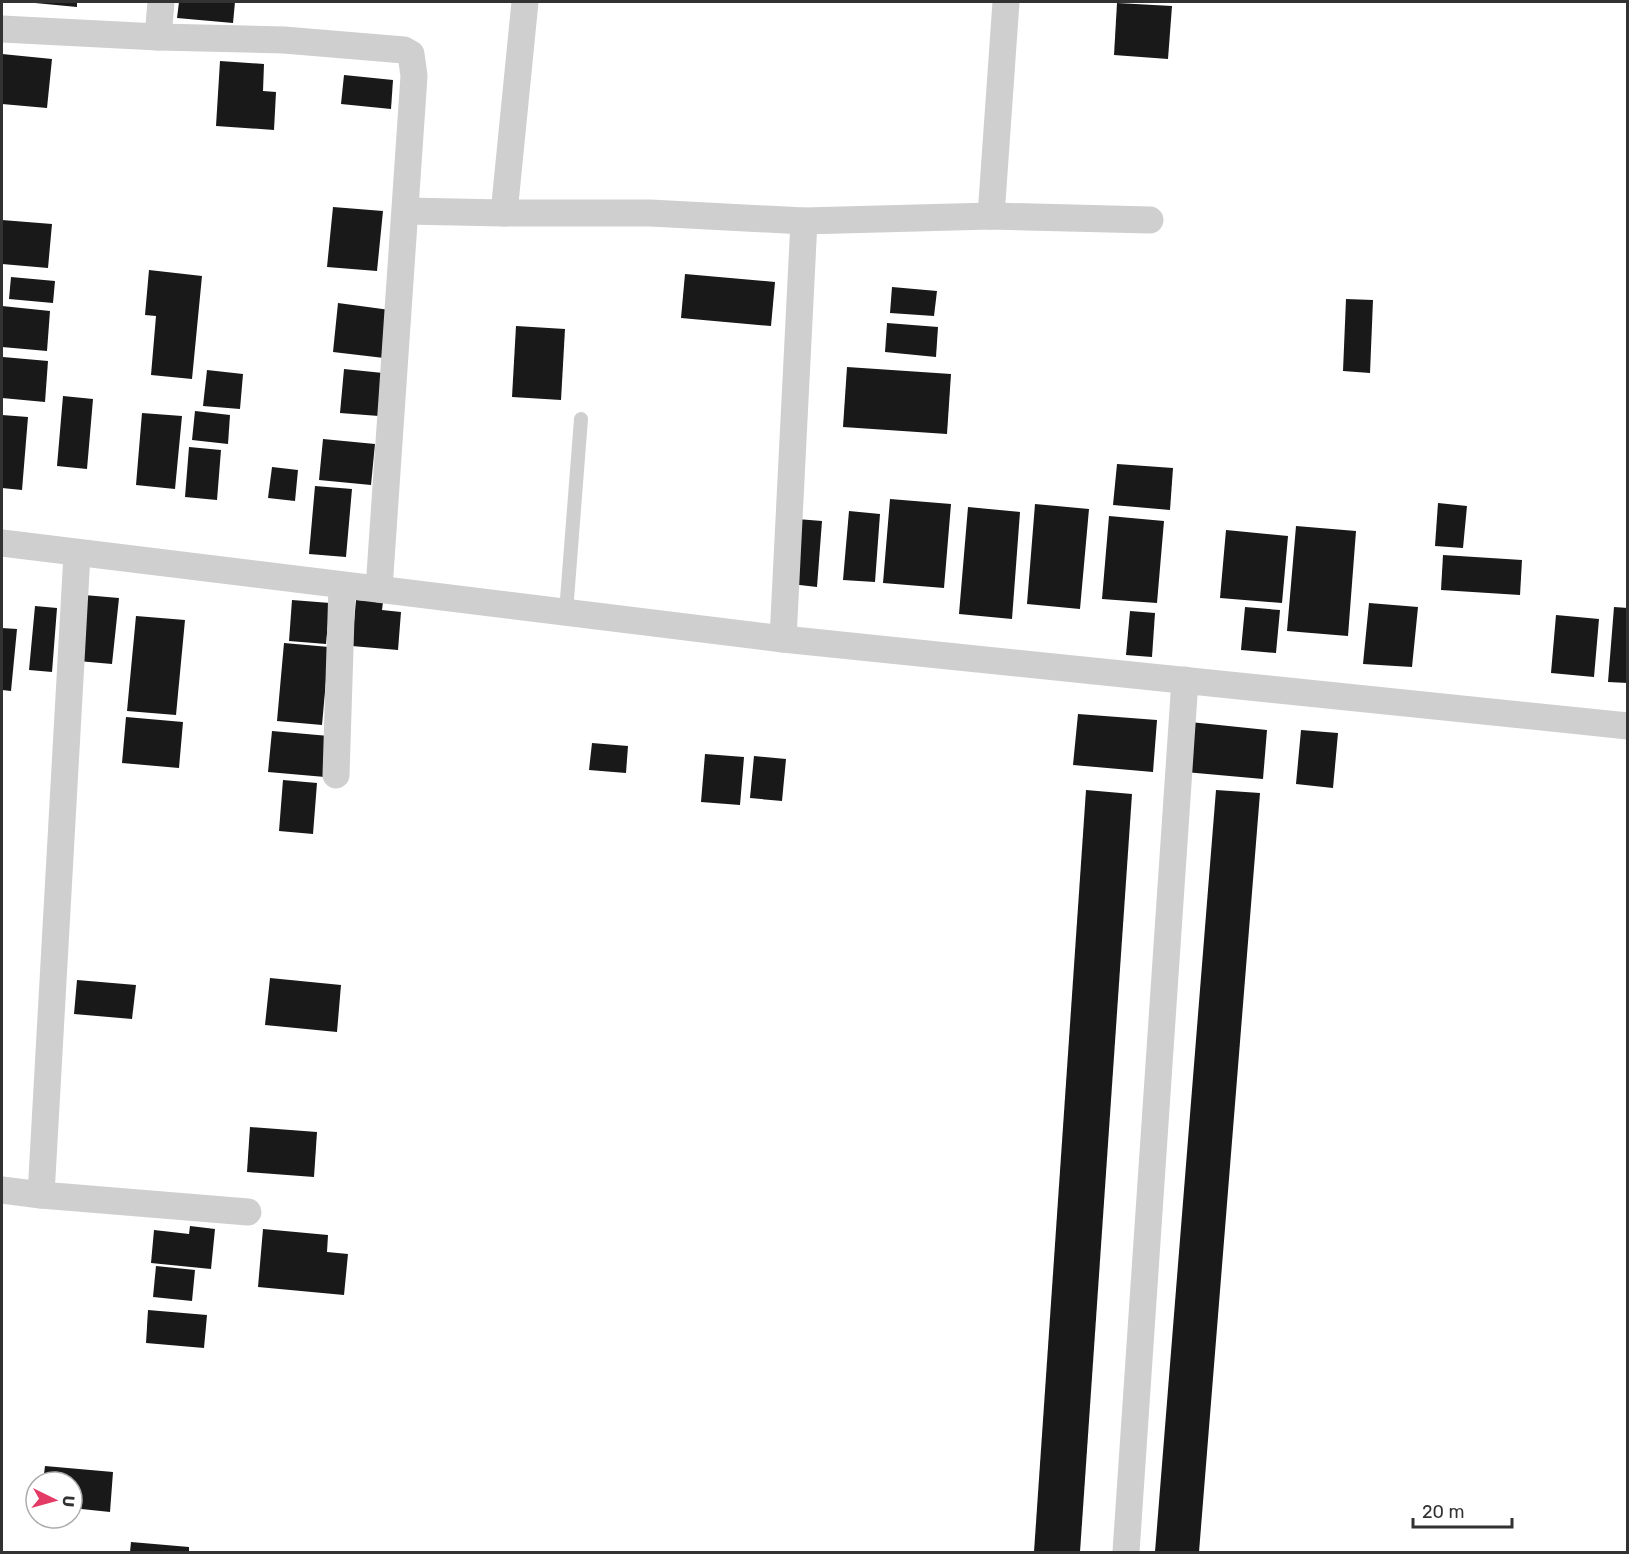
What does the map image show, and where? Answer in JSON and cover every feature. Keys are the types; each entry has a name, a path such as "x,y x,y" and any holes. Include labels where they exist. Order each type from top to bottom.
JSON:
{"street":[{"path":"158,37 161,2"},
{"path":"504,213 525,2"},
{"path":"991,216 1006,2"},
{"path":"2,29 158,37 284,40 405,50 411,54 414,76 406,211 379,589"},
{"path":"406,211 650,213 804,221 991,216 1150,220"},
{"path":"783,639 804,221"},
{"path":"2,543 783,639 1628,726"},
{"path":"41,1194 77,554"},
{"path":"336,775 342,586"},
{"path":"1126,1552 1185,680"},
{"path":"2,1190 248,1212"}],"lane":[{"path":"566,612 580,419"}],"building":[{"path":"77,2 77,7 35,3"},
{"path":"179,2 235,2 233,23 177,18"},
{"path":"1117,3 1172,6 1168,59 1114,55"},
{"path":"2,54 52,59 47,108 2,104"},
{"path":"220,61 264,64 263,91 276,92 274,130 216,126"},
{"path":"344,75 393,80 391,109 341,104"},
{"path":"333,207 383,211 377,271 327,267"},
{"path":"2,220 52,224 48,268 2,264"},
{"path":"149,270 202,276 192,379 151,375 156,316 145,315"},
{"path":"685,274 775,282 771,326 681,318"},
{"path":"11,277 55,281 53,303 9,299"},
{"path":"892,287 937,291 934,316 890,313"},
{"path":"1346,299 1373,300 1370,373 1343,371"},
{"path":"338,303 390,310 384,358 333,352"},
{"path":"2,306 50,311 47,351 2,347"},
{"path":"887,323 938,327 936,357 885,352"},
{"path":"516,326 565,329 561,400 512,397"},
{"path":"3,357 48,361 45,402 2,398"},
{"path":"847,367 951,374 947,434 843,427"},
{"path":"344,369 383,373 379,416 340,413"},
{"path":"207,370 243,374 240,409 203,406"},
{"path":"63,396 93,399 87,469 57,466"},
{"path":"195,411 230,415 228,444 192,440"},
{"path":"142,413 182,416 175,489 136,485"},
{"path":"2,415 28,417 22,490 2,488"},
{"path":"323,439 375,444 371,485 319,480"},
{"path":"189,447 221,450 217,500 185,497"},
{"path":"1117,464 1173,468 1170,510 1113,505"},
{"path":"272,467 298,470 295,501 268,498"},
{"path":"315,486 352,489 346,557 309,554"},
{"path":"890,499 951,504 944,588 883,583"},
{"path":"1438,503 1467,506 1463,548 1435,546"},
{"path":"1035,504 1089,509 1080,609 1027,604"},
{"path":"968,507 1020,512 1012,619 959,614"},
{"path":"849,511 880,514 875,582 843,580"},
{"path":"1109,516 1164,521 1157,603 1102,599"},
{"path":"797,519 822,521 817,587 791,584"},
{"path":"1296,526 1356,531 1348,636 1287,631"},
{"path":"1226,530 1288,536 1282,603 1220,598"},
{"path":"1443,555 1522,560 1520,595 1441,590"},
{"path":"84,595 119,598 112,664 78,661"},
{"path":"292,600 330,603 326,644 289,641"},
{"path":"356,600 383,602 382,610 401,612 398,650 352,646"},
{"path":"1369,603 1418,607 1412,667 1363,664"},
{"path":"35,606 57,608 52,672 29,670"},
{"path":"1245,607 1280,610 1276,653 1241,650"},
{"path":"1614,607 1628,608 1628,683 1608,682"},
{"path":"1130,611 1155,613 1152,657 1126,655"},
{"path":"1556,615 1599,619 1594,677 1551,673"},
{"path":"136,616 185,620 176,715 127,711"},
{"path":"2,628 17,629 11,691 2,690"},
{"path":"284,643 329,647 322,725 277,721"},
{"path":"1078,714 1157,720 1153,772 1073,765"},
{"path":"126,717 183,722 179,768 122,763"},
{"path":"1190,722 1267,730 1263,779 1185,772"},
{"path":"1301,730 1338,733 1333,788 1296,784"},
{"path":"272,731 329,736 325,777 268,772"},
{"path":"592,743 628,746 626,773 589,770"},
{"path":"705,754 744,757 740,805 701,802"},
{"path":"754,756 786,759 782,801 750,798"},
{"path":"283,780 317,783 313,834 279,831"},
{"path":"1086,790 1132,794 1080,1552 1034,1552"},
{"path":"1216,790 1260,793 1199,1552 1155,1552"},
{"path":"270,978 341,985 337,1032 265,1025"},
{"path":"77,980 136,985 132,1019 74,1014"},
{"path":"250,1127 317,1132 314,1177 247,1172"},
{"path":"190,1226 215,1229 211,1269 151,1263 154,1230 189,1234"},
{"path":"263,1229 328,1235 327,1252 348,1254 344,1295 258,1287"},
{"path":"156,1266 195,1270 192,1301 153,1297"},
{"path":"148,1310 207,1315 204,1348 146,1343"},
{"path":"45,1466 113,1472 110,1512 84,1509 84,1470 44,1470"},
{"path":"131,1542 189,1547 189,1552 130,1552"}]}
